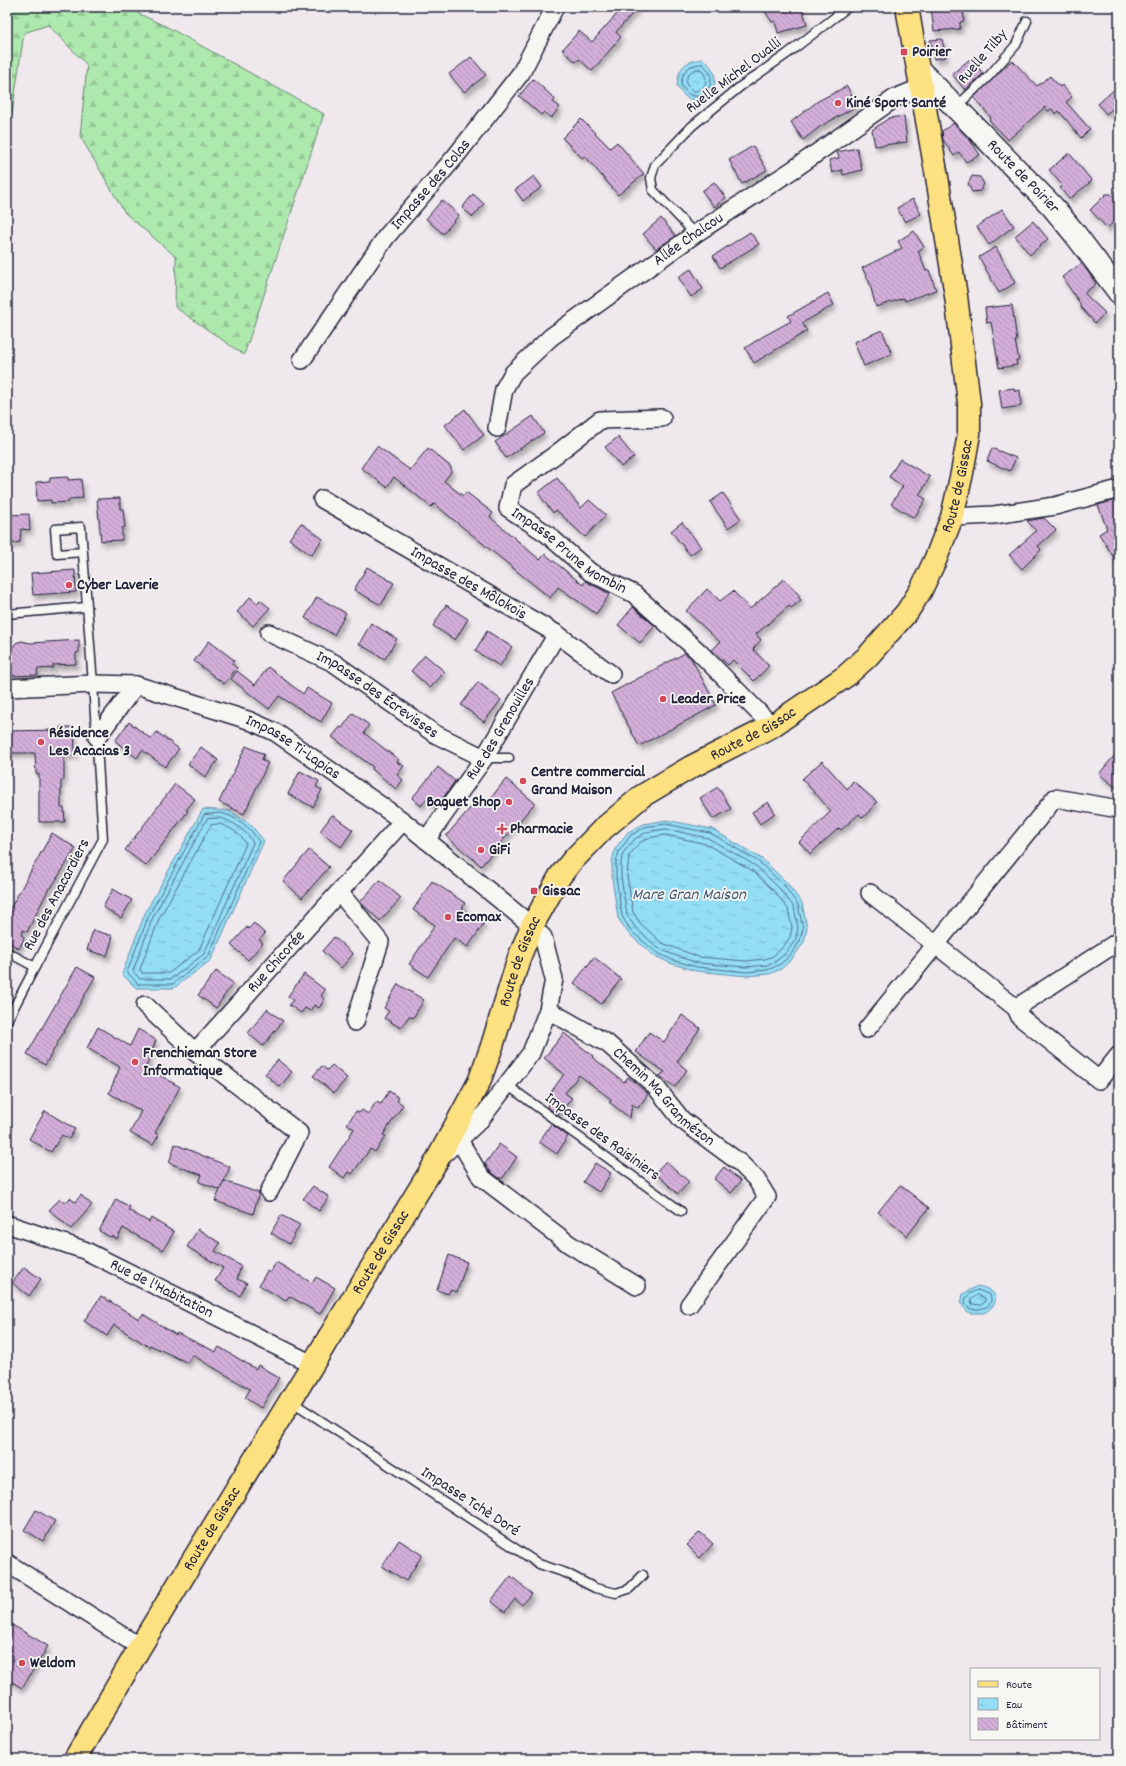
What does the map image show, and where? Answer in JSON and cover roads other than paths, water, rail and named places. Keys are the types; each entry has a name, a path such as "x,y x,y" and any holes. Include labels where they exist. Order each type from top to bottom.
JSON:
{"main road":[{"name":"Route de Gissac","path":"75,1759 140,1646 436,1162 479,1082 492,1046 519,958 532,926 560,876 572,861 603,829 642,796 691,767 772,726 846,676 868,656 890,632 907,612 921,590 936,558 952,517 969,434 969,403 956,296 908,7"},
{"name":"Route de Poirier","path":"920,78 956,107 1052,206 1119,292"}],"street":[{"name":"Impasse des Colas","path":"302,360 386,237 455,157 521,73 555,7"},
{"name":"Allée Chalcou","path":"497,428 504,389 514,373 551,337 695,234 794,169 895,98 920,78"},
{"name":"Impasse Prune Mombin","path":"662,418 600,420 555,455 512,485 508,508 548,534 590,572 634,594 698,651 772,726"},
{"path":"952,517 994,515 1055,506 1119,489"},
{"name":"Impasse des Môlokoïs","path":"322,499 557,634 611,674"},
{"name":"Impasse des Écrevisses","path":"268,633 334,663 435,734 484,758"},
{"name":"Rue des Grenouilles","path":"426,840 484,758 557,634"},
{"name":"Impasse Ti-Lapias","path":"7,688 93,684 136,684 248,720 275,732 403,821 543,936 554,979 548,1010 531,1054 480,1120 436,1162"},
{"path":"97,738 136,684"},
{"path":"867,1029 1055,798 1119,810"},
{"name":"Rue Chicorée","path":"195,1052 403,821"},
{"path":"339,892 380,942 355,1022"},
{"path":"870,893 1016,1008 1020,1017 1099,1080 1119,1055"},
{"path":"1016,1008 1119,941"},
{"path":"145,1005 195,1052 299,1133 269,1192"},
{"name":"Chemin Ma Granmézon","path":"548,1010 608,1044 656,1086 682,1120 740,1163 756,1179 767,1197 689,1305"},
{"path":"459,1140 481,1177 569,1244 637,1286"},
{"name":"Rue de l'Habitation","path":"7,1224 84,1250 312,1364"},
{"path":"7,1563 140,1646"}],"lane":[{"name":"Ruelle Michel Oualli","path":"695,234 652,190 651,178 655,165 692,126 741,86 787,54 848,7"},
{"name":"Ruelle Tilby","path":"956,107 989,76 1016,45 1027,21"},
{"name":"Rue des Anacardiers","path":"7,952 35,967 103,839 97,738 83,552 81,527 55,529 57,554 83,552"},
{"path":"7,614 87,607"},
{"path":"484,758 509,758"},
{"path":"7,1021 35,967"},
{"name":"Impasse des Raisiniers","path":"507,1085 681,1211"},
{"name":"Impasse Tchè Doré","path":"290,1401 539,1564 566,1573 595,1588 616,1593 629,1589 643,1575"}],"water":[{"path":"702,59 711,67 715,77 714,86 709,94 702,99 694,100 685,96 677,86 679,74 683,66 686,64"},
{"path":"203,809 230,811 251,825 264,841 211,960 174,988 136,988 122,974 145,913"},
{"name":"Mare Gran Maison","path":"666,820 712,829 762,859 786,882 802,903 807,928 804,942 792,959 781,969 769,974 746,976 696,971 670,963 653,955 628,933 618,918 612,878 612,862 615,849 628,832 644,824"},
{"path":"977,1286 993,1293 995,1296 994,1305 984,1313 969,1313 961,1304 963,1294"}],"place":[{"name":"Poirier","path":"904,52"},
{"name":"Kiné Sport Santé","path":"838,103"},
{"name":"Cyber Laverie","path":"69,585"},
{"name":"Leader Price","path":"663,699"},
{"name":"Résidence Les Acacias 3","path":"41,742"},
{"name":"Centre commercial Grand Maison","path":"523,781"},
{"name":"Baguet Shop","path":"509,802"},
{"name":"Pharmacie","path":"502,829"},
{"name":"GiFi","path":"481,850"},
{"name":"Gissac","path":"534,891"},
{"name":"Ecomax","path":"448,917"},
{"name":"Frenchieman Store Informatique","path":"135,1062"},
{"name":"Weldom","path":"22,1663"}]}
